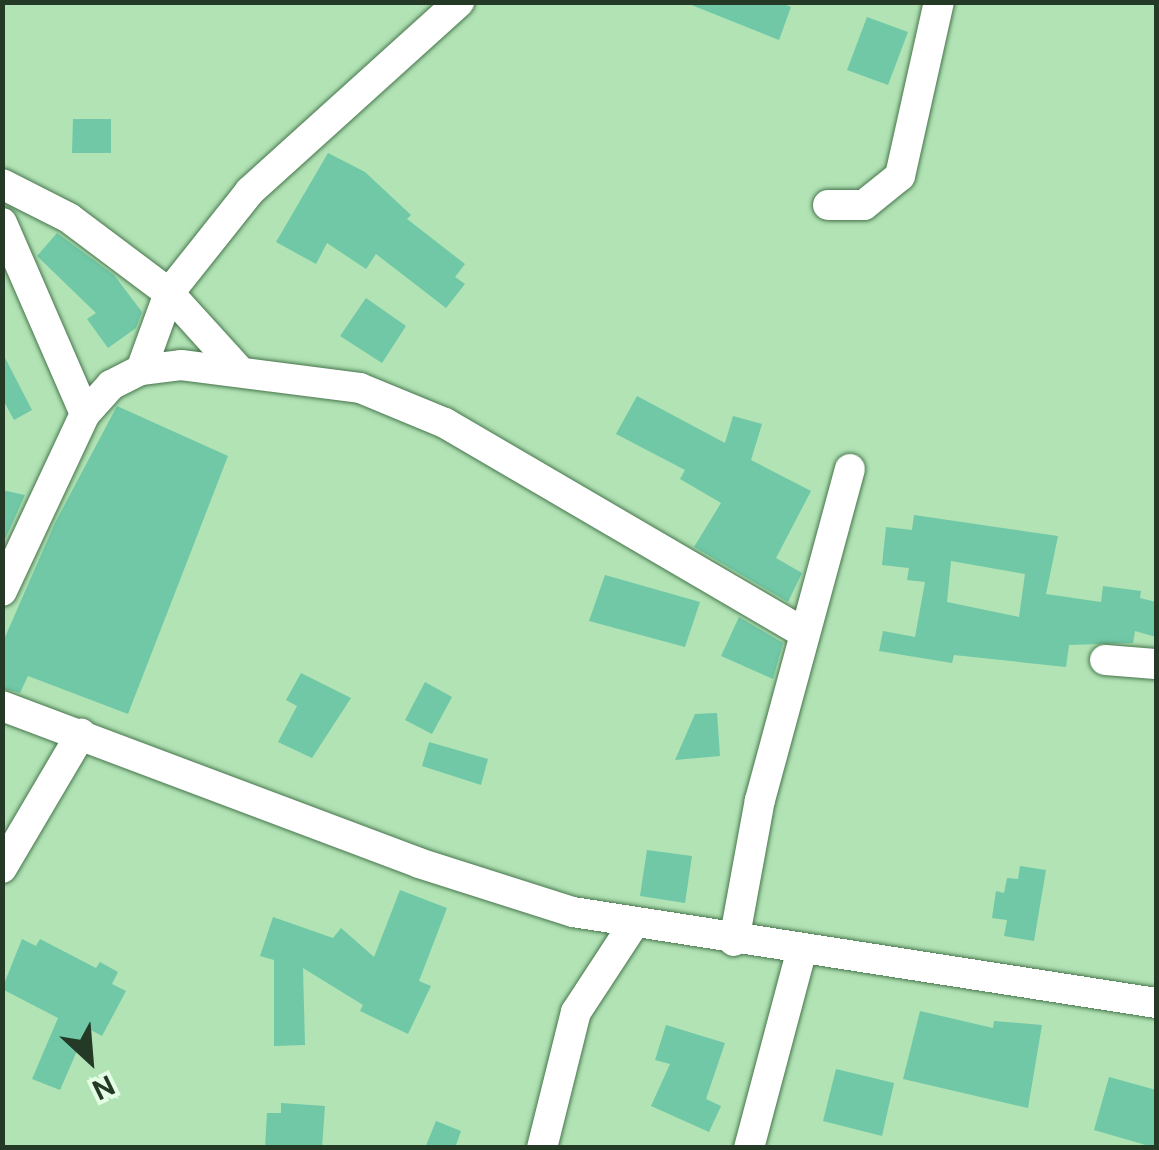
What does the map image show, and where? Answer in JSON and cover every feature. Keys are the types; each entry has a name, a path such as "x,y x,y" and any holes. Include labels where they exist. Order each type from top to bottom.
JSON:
{"street":[{"path":"141,370 169,293 250,191 459,2"},
{"path":"828,205 864,205 900,176 939,2"},
{"path":"2,184 69,218 169,293 237,368"},
{"path":"2,223 85,414"},
{"path":"2,591 85,414 111,386 141,370 237,368 360,388 445,423 804,633"},
{"path":"734,941 760,800 850,468"},
{"path":"1104,660 1156,664"},
{"path":"2,706 494,890 632,925 1156,1003"},
{"path":"2,868 81,734"},
{"path":"542,1148 576,1012 632,925"},
{"path":"749,1148 801,952"}],"building":[{"path":"684,2 779,2 791,7 779,40"},
{"path":"867,17 908,32 888,85 847,70"},
{"path":"73,119 111,119 111,153 72,153"},
{"path":"328,153 365,172 411,215 407,219 465,264 455,277 465,284 446,308 376,254 366,269 327,243 316,264 276,242"},
{"path":"57,233 114,275 142,312 136,328 108,348 87,319 96,313 37,256"},
{"path":"366,298 406,326 382,363 340,336"},
{"path":"2,352 32,410 14,420 2,398"},
{"path":"637,396 725,443 733,416 762,424 751,460 811,491 776,558 802,573 788,602 694,547 721,503 680,479 685,470 616,434"},
{"path":"117,406 228,456 128,714 28,676 20,693 2,688 2,644 55,523"},
{"path":"2,490 25,495 2,546"},
{"path":"914,515 1058,536 1046,594 1101,602 1103,586 1141,591 1140,598 1156,602 1156,637 1135,631 1133,643 1069,645 1066,667 954,655 952,663 879,651 883,631 915,637 925,582 907,580 909,568 882,565 886,527 912,530","holes":["951,561 1025,574 1019,617 947,602"]},
{"path":"605,575 700,602 685,647 589,621"},
{"path":"739,617 783,643 773,679 721,656"},
{"path":"301,673 351,698 312,758 278,742 297,706 286,700"},
{"path":"425,682 452,697 432,734 405,720"},
{"path":"717,713 720,756 675,760 695,714"},
{"path":"429,742 488,759 481,785 422,766"},
{"path":"647,850 692,856 685,903 640,896"},
{"path":"1020,866 1046,870 1034,941 1004,936 1007,920 992,918 996,891 1004,893 1007,878 1018,879"},
{"path":"400,890 447,908 419,981 431,986 408,1034 360,1011 363,1005 303,968 305,1045 274,1046 274,960 260,956 273,917 333,938 341,928 374,957"},
{"path":"22,939 36,946 40,939 96,968 100,962 118,972 112,984 126,991 102,1036 87,1028 60,1090 32,1079 58,1018 2,989"},
{"path":"920,1011 993,1028 994,1021 1042,1025 1028,1108 903,1079"},
{"path":"666,1025 725,1043 706,1099 721,1106 709,1132 651,1106 670,1064 655,1060"},
{"path":"836,1069 894,1083 882,1136 823,1121"},
{"path":"1109,1077 1156,1090 1156,1148 1094,1130"},
{"path":"281,1103 325,1106 322,1148 265,1148 267,1113 281,1113"},
{"path":"436,1121 461,1131 455,1148 425,1148"}]}
